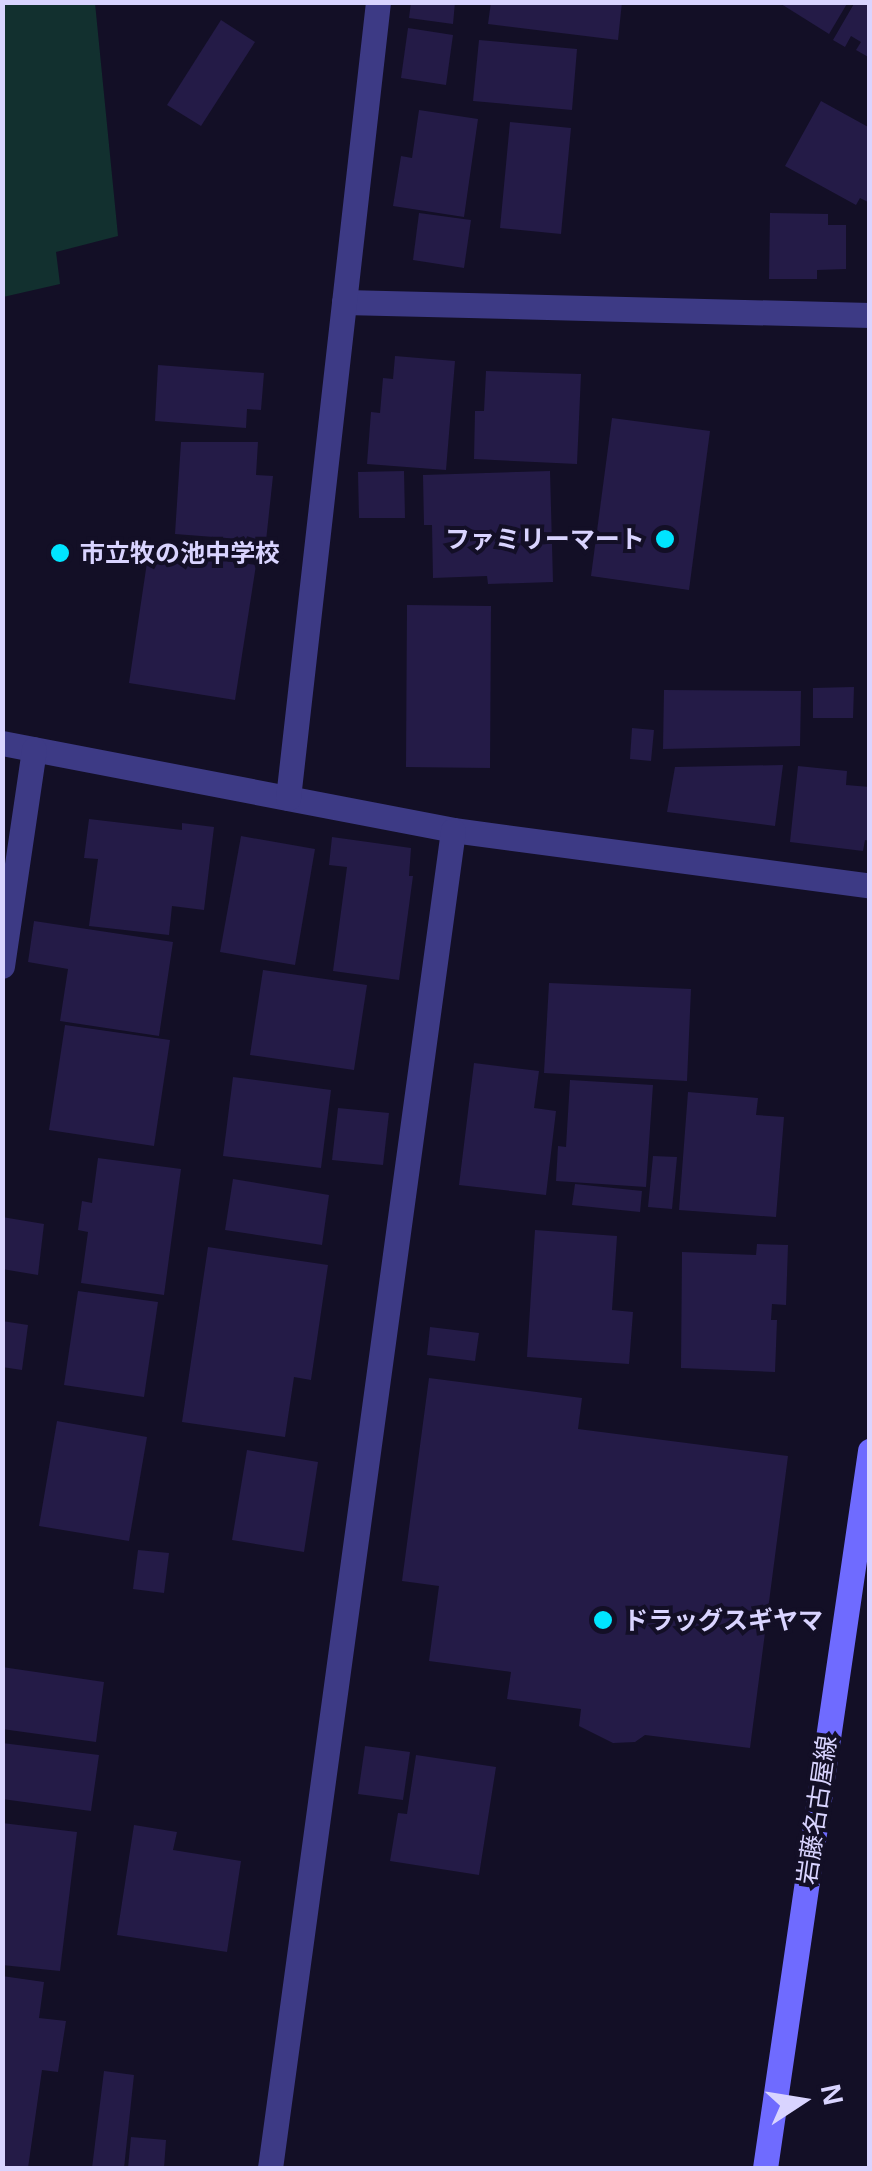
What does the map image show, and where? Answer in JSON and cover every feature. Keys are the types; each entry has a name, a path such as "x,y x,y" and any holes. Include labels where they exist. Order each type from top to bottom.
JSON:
{"main road":[{"name":"岩藤名古屋線","path":"765,2168 870,1451"}],"street":[{"path":"288,798 378,2"},
{"path":"344,302 870,315"},
{"path":"2,743 453,830 870,886"},
{"path":"2,966 34,749"},
{"path":"270,2168 453,830"}],"green space":[{"path":"2,3 95,3 118,236 56,252 60,284 3,297"}],"building":[{"path":"411,2 455,2 453,24 409,18"},
{"path":"491,2 622,2 618,40 488,24"},
{"path":"778,2 848,2 829,34"},
{"path":"855,2 870,2 870,58 856,50 861,42 851,36 845,47 833,40"},
{"path":"221,20 255,42 201,126 167,105"},
{"path":"408,28 453,35 446,85 401,78"},
{"path":"479,40 577,49 572,110 473,101"},
{"path":"821,101 870,128 870,203 860,198 856,205 785,166"},
{"path":"419,110 478,119 464,217 393,206 401,156 412,158"},
{"path":"510,122 571,128 561,234 500,228"},
{"path":"419,213 471,220 464,268 413,260"},
{"path":"770,213 828,214 828,225 846,225 846,269 817,270 817,279 769,279"},
{"path":"395,356 455,361 446,470 367,464 371,412 380,413 383,378 393,379"},
{"path":"158,365 264,373 261,410 247,409 246,428 155,421"},
{"path":"486,371 581,374 577,464 474,459 475,411 484,411"},
{"path":"612,418 710,431 689,590 591,576"},
{"path":"181,442 258,442 256,475 273,476 266,541 175,534"},
{"path":"404,471 405,518 359,518 358,472"},
{"path":"550,471 553,582 488,584 487,576 433,578 432,525 424,525 423,475"},
{"path":"149,549 256,565 235,700 129,683"},
{"path":"407,605 491,606 490,768 406,767"},
{"path":"854,687 853,718 813,718 813,688"},
{"path":"664,690 801,691 800,746 663,749"},
{"path":"632,728 654,730 651,761 630,759"},
{"path":"783,765 775,826 667,812 675,767"},
{"path":"798,766 847,771 846,785 870,787 870,841 865,840 863,851 790,842"},
{"path":"89,819 182,830 182,823 214,827 204,910 172,906 169,935 89,926 98,859 84,858"},
{"path":"241,836 315,849 295,965 220,952"},
{"path":"332,837 411,848 409,876 413,876 399,980 333,971 347,867 329,865"},
{"path":"34,921 173,942 159,1036 60,1021 68,969 28,962"},
{"path":"263,970 367,985 354,1070 250,1055"},
{"path":"549,983 691,989 687,1081 544,1073"},
{"path":"65,1025 170,1040 154,1146 49,1130"},
{"path":"474,1063 539,1071 534,1108 556,1111 546,1195 459,1185"},
{"path":"233,1077 331,1090 321,1168 223,1156"},
{"path":"570,1080 653,1085 646,1187 556,1181 558,1146 566,1147"},
{"path":"688,1092 758,1098 756,1115 784,1117 776,1217 679,1210"},
{"path":"338,1108 389,1113 383,1165 332,1160"},
{"path":"653,1156 677,1157 672,1209 648,1207"},
{"path":"98,1158 181,1169 164,1295 81,1283 88,1232 78,1230 82,1201 92,1203"},
{"path":"233,1179 329,1195 322,1245 225,1230"},
{"path":"575,1184 642,1191 640,1212 572,1205"},
{"path":"2,1217 44,1224 38,1275 2,1269"},
{"path":"535,1230 617,1236 612,1310 633,1312 629,1364 527,1357"},
{"path":"757,1244 788,1245 786,1305 772,1304 771,1320 777,1320 775,1372 681,1368 682,1252 756,1255"},
{"path":"208,1247 328,1265 311,1380 294,1377 285,1437 182,1422"},
{"path":"78,1291 158,1302 144,1397 64,1385"},
{"path":"2,1321 28,1325 22,1370 2,1367"},
{"path":"430,1327 479,1333 475,1361 427,1355"},
{"path":"429,1378 582,1398 578,1429 788,1456 750,1748 645,1735 635,1742 613,1743 579,1726 581,1709 507,1699 511,1672 429,1661 439,1586 402,1581"},
{"path":"57,1421 147,1437 129,1541 39,1526"},
{"path":"247,1450 318,1462 304,1552 232,1540"},
{"path":"138,1550 169,1553 164,1593 133,1589"},
{"path":"2,1667 104,1682 96,1742 2,1729"},
{"path":"2,1743 99,1755 91,1811 2,1799"},
{"path":"365,1746 410,1752 403,1800 358,1794"},
{"path":"416,1755 496,1767 479,1875 390,1861 398,1813 407,1814"},
{"path":"2,1823 77,1832 60,1971 2,1965"},
{"path":"134,1825 177,1832 173,1850 241,1861 227,1952 117,1935"},
{"path":"2,1976 44,1982 39,2018 66,2021 58,2072 42,2070 28,2168 2,2168"},
{"path":"104,2071 134,2075 124,2168 92,2168"},
{"path":"131,2137 166,2140 164,2168 128,2168"}],"place":[{"name":"ファミリーマート","path":"665,539"},
{"name":"市立牧の池中学校","path":"60,553"},
{"name":"ドラッグスギヤマ","path":"603,1620"}]}
